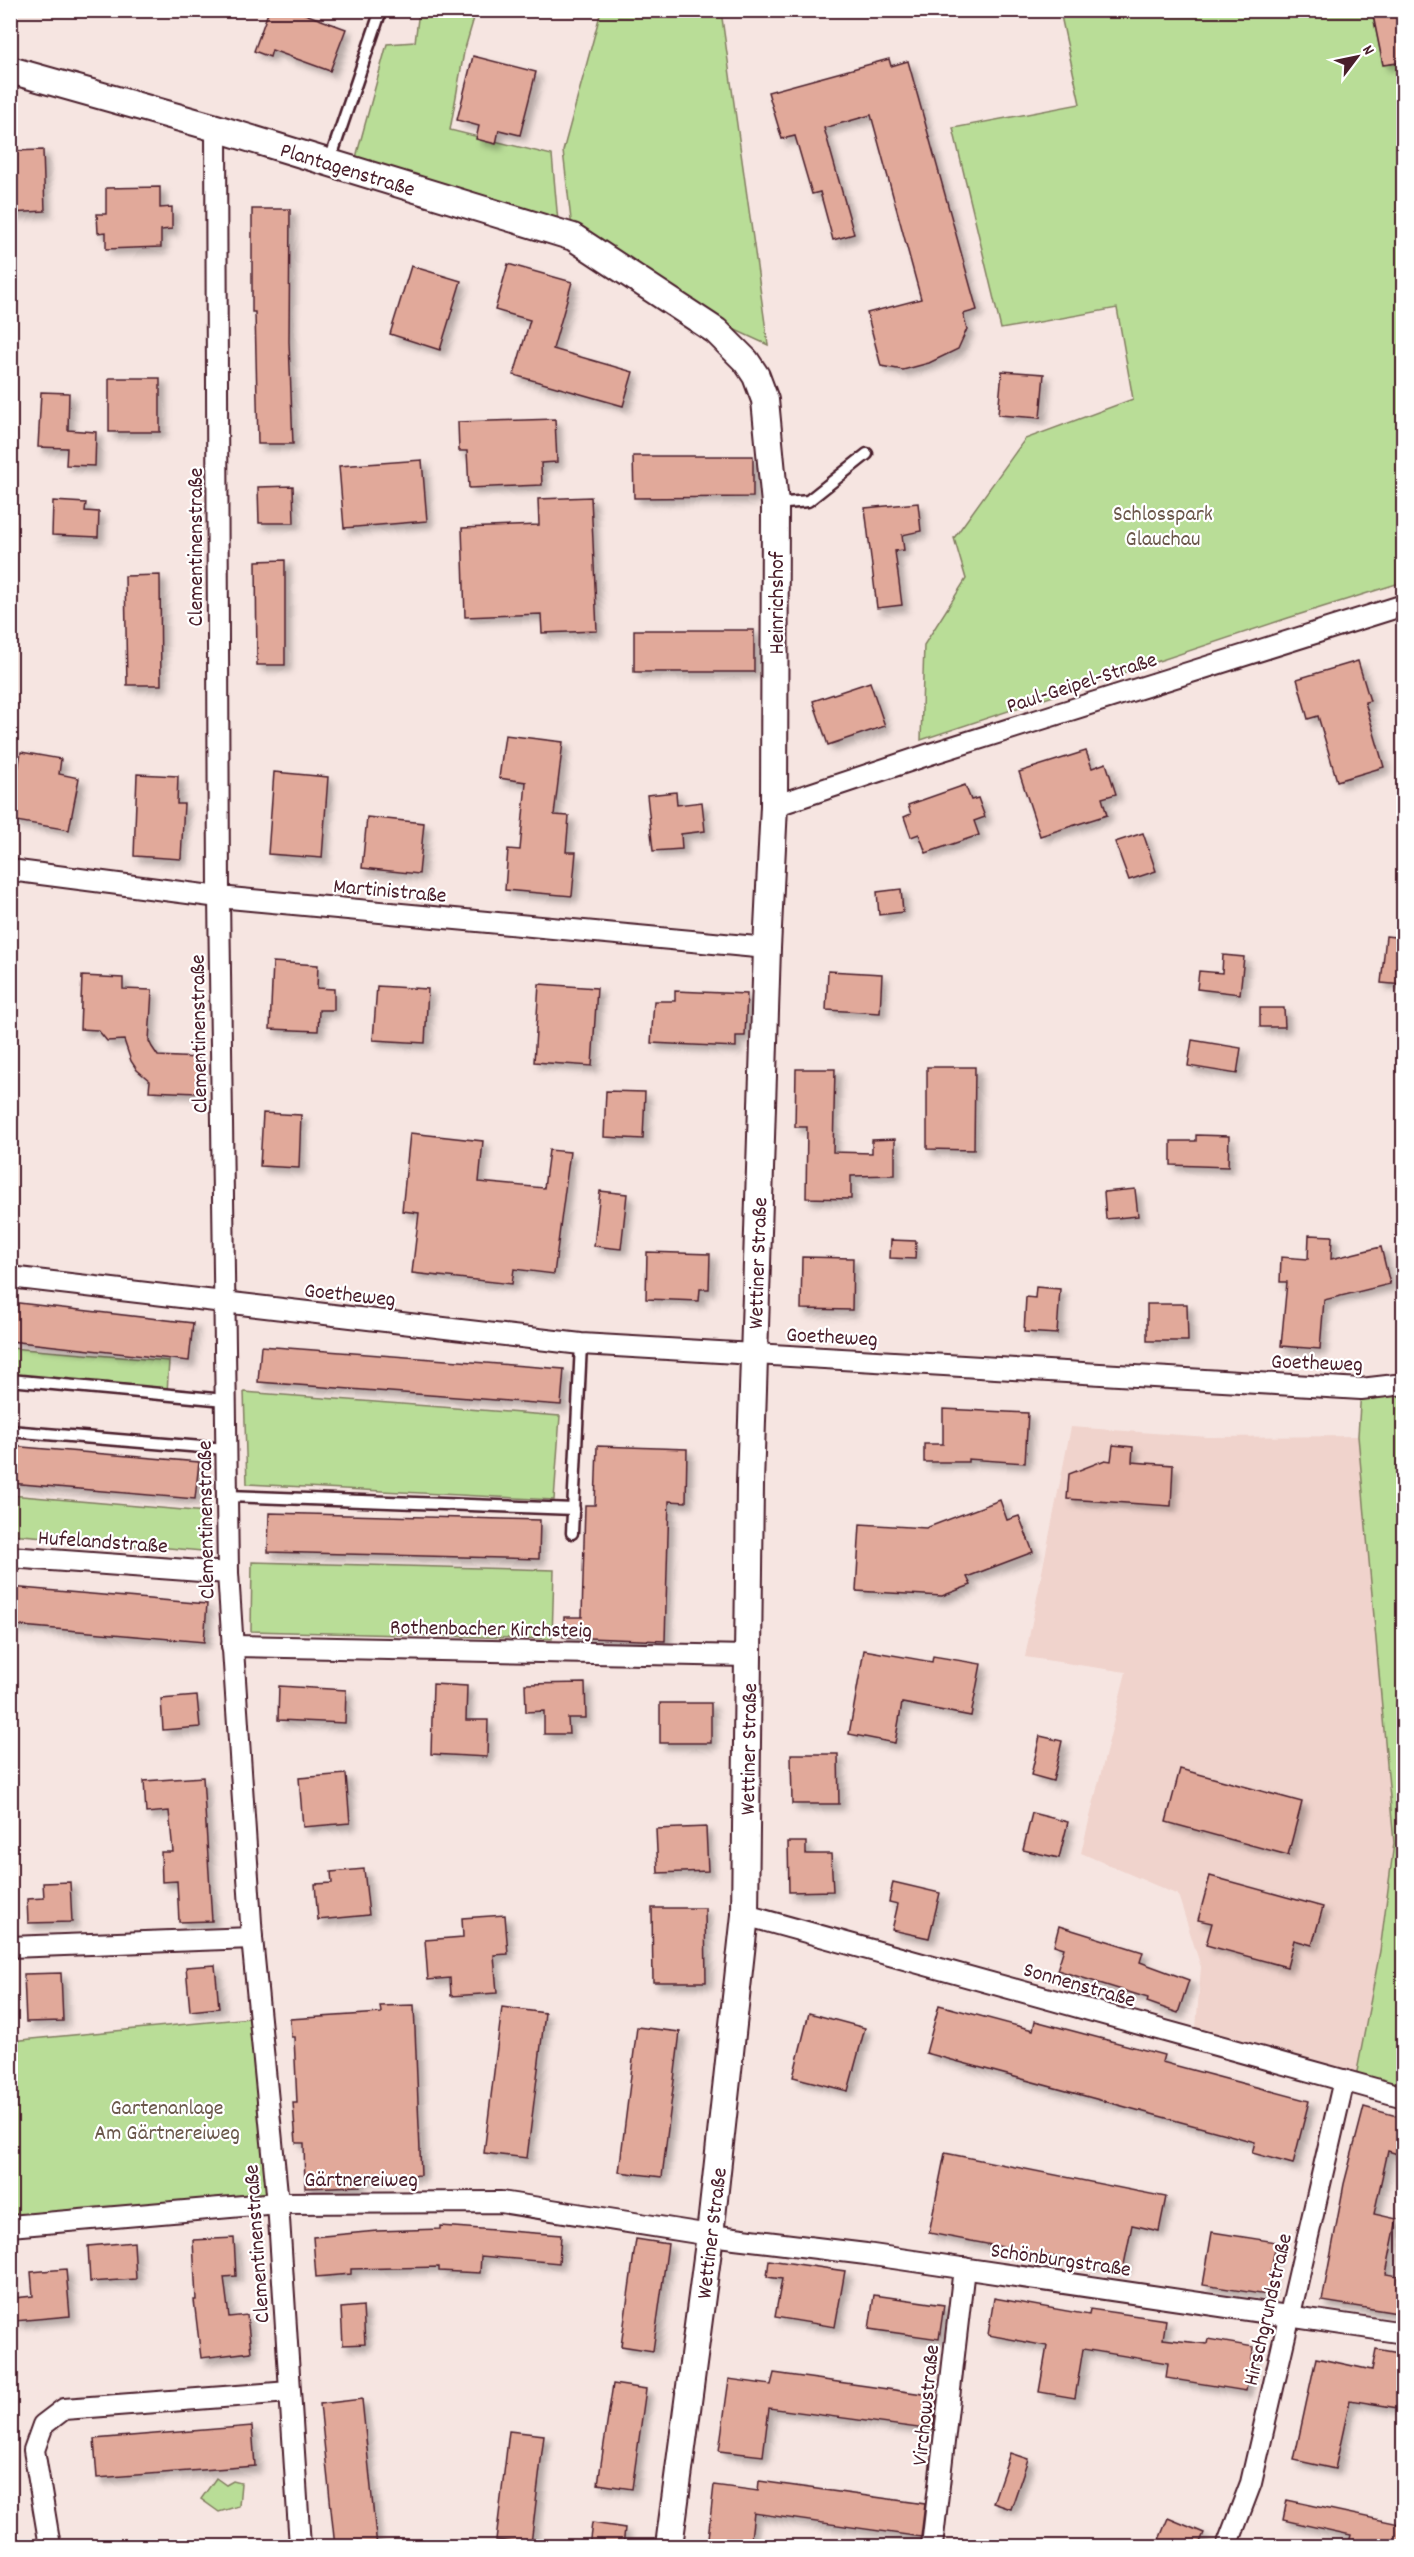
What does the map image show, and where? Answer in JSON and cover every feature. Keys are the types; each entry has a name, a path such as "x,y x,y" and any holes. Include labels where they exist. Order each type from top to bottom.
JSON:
{"street":[{"name":"Plantagenstraße","path":"10,70 216,128 573,237 670,300"},
{"name":"Clementinenstraße","path":"216,128 219,897 228,1574 252,1938 278,2203 300,2547"},
{"name":"Heinrichshof","path":"670,300 716,331 746,361 756,376 765,400 775,504 774,807 766,948"},
{"name":"Paul-Geipel-Straße","path":"774,807 927,755 1404,605"},
{"name":"Martinistraße","path":"10,870 219,897 766,948"},
{"name":"Wettiner Straße","path":"669,2547 710,2235 745,1915 754,1355 766,948"},
{"path":"10,1277 224,1303"},
{"name":"Goetheweg","path":"224,1303 581,1344 1361,1389 1404,1384"},
{"name":"Hufelandstraße","path":"10,1557 228,1574"},
{"name":"Rothenbacher Kirchsteig","path":"232,1646 749,1656"},
{"name":"Sonnenstraße","path":"745,1915 1404,2097"},
{"path":"10,1947 252,1938"},
{"name":"Hirschgrundstraße","path":"1227,2547 1251,2482 1344,2080"},
{"name":"Gärtnereiweg","path":"10,2226 278,2203 501,2202 710,2235"},
{"name":"Schönburgstraße","path":"710,2235 964,2268 1404,2333"},
{"name":"Virchowstraße","path":"932,2547 964,2268"},
{"path":"50,2547 34,2450 44,2425 64,2409 289,2392"}],"lane":[{"path":"329,163 380,13"},
{"path":"775,504 808,501 867,454"},
{"path":"572,1533 581,1344"},
{"path":"10,1380 225,1400"},
{"path":"10,1431 226,1449"},
{"path":"227,1496 574,1509"}],"shaded area":[{"path":"1071,1427 1208,1437 1358,1436 1394,1843 1380,1951 1355,2082 1195,2040 1201,1967 1178,1895 1081,1853 1126,1672 1025,1657"}],"green space":[{"path":"419,11 476,11 464,52 450,130 552,155 559,233 355,161 387,44 415,42"},
{"path":"601,11 721,11 768,345 670,300 573,237 563,151"},
{"name":"Schlosspark Glauchau","path":"1060,11 1372,11 1383,65 1400,63 1403,81 1403,582 921,740 924,645 966,579 954,538 1025,439 1133,399 1117,308 1001,329 953,128 1080,104"},
{"path":"10,1348 169,1361 167,1393 11,1380"},
{"path":"1403,1384 1403,2097 1355,2082 1380,1951 1394,1843 1358,1436 1361,1389"},
{"path":"244,1392 560,1416 554,1500 247,1484"},
{"path":"10,1495 206,1512 202,1551 11,1534"},
{"path":"252,1562 554,1570 552,1639 251,1631"},
{"name":"Gartenanlage Am Gärtnereiweg","path":"260,2017 278,2203 11,2226 11,2041"},
{"path":"216,2478 226,2485 233,2481 241,2483 239,2506 219,2512 201,2499"}],"building":[{"path":"269,10 294,10 346,29 330,71 272,50 270,57 254,51"},
{"path":"1372,10 1396,10 1404,62 1383,65"},
{"path":"473,56 536,72 520,135 499,130 496,144 476,139 479,126 457,120"},
{"path":"889,59 891,66 908,61 977,310 963,314 967,329 958,349 929,363 903,370 881,366 867,313 921,299 871,115 824,128 854,234 833,240 820,192 812,194 795,136 782,139 768,92"},
{"path":"43,150 45,211 10,213 10,151"},
{"path":"160,187 160,208 172,207 172,229 161,230 161,247 106,249 106,232 98,233 97,214 106,214 106,188"},
{"path":"252,209 290,209 289,342 293,444 258,444 255,312 252,312"},
{"path":"508,264 572,282 553,349 633,372 623,406 514,375 530,320 495,310"},
{"path":"411,266 461,281 440,350 390,334"},
{"path":"1002,371 1044,374 1040,418 998,415"},
{"path":"109,378 160,378 160,432 109,432"},
{"path":"41,392 69,393 68,430 96,432 95,466 66,465 67,448 38,447"},
{"path":"555,419 557,462 541,463 542,485 469,488 467,451 459,451 458,422"},
{"path":"633,456 753,456 753,497 634,498"},
{"path":"422,460 427,521 344,528 339,466"},
{"path":"293,486 294,523 259,523 258,487"},
{"path":"591,497 597,631 542,633 541,614 465,617 462,528 539,525 538,499"},
{"path":"53,501 86,503 85,511 99,512 98,537 52,535"},
{"path":"918,503 921,531 902,535 904,550 895,551 902,605 877,608 865,508"},
{"path":"285,560 285,665 257,665 256,561"},
{"path":"160,575 161,685 127,685 125,576"},
{"path":"634,630 754,630 754,672 634,672"},
{"path":"1358,661 1370,701 1365,702 1384,767 1337,781 1318,716 1308,719 1297,679"},
{"path":"870,682 885,726 828,745 813,701"},
{"path":"505,735 563,742 554,815 569,816 566,852 576,852 572,896 505,890 508,849 520,850 526,782 499,778"},
{"path":"1086,751 1092,768 1106,763 1116,794 1102,798 1107,815 1040,836 1019,772"},
{"path":"21,752 61,759 59,774 79,778 69,830 10,820"},
{"path":"274,772 328,777 322,858 268,854"},
{"path":"137,774 178,776 177,804 184,804 181,859 134,856"},
{"path":"965,785 971,800 978,798 985,817 974,821 979,835 926,853 919,834 911,837 904,817 911,814 908,805"},
{"path":"676,792 677,805 702,802 705,831 681,834 682,849 653,851 647,795"},
{"path":"367,817 424,823 419,874 362,868"},
{"path":"1143,833 1156,871 1129,880 1115,842"},
{"path":"901,889 903,912 879,915 877,892"},
{"path":"1386,936 1404,938 1404,985 1381,983"},
{"path":"1223,955 1244,957 1240,994 1197,989 1199,971 1222,973"},
{"path":"273,962 318,965 317,988 334,989 334,1010 319,1010 318,1031 270,1029"},
{"path":"828,971 882,974 880,1013 826,1010"},
{"path":"82,976 123,978 123,989 152,990 149,1041 158,1056 199,1058 197,1093 149,1091 150,1081 137,1070 131,1061 124,1040 107,1041 98,1030 80,1029"},
{"path":"539,984 597,988 592,1066 534,1062"},
{"path":"377,986 428,989 425,1043 373,1040"},
{"path":"675,991 747,994 745,1036 736,1036 736,1047 651,1043 654,1001 675,1001"},
{"path":"1260,1008 1284,1008 1285,1027 1260,1027"},
{"path":"1192,1040 1241,1048 1237,1074 1188,1066"},
{"path":"927,1067 975,1067 974,1150 927,1149"},
{"path":"796,1069 835,1069 833,1152 872,1153 872,1140 895,1139 895,1175 851,1176 851,1199 806,1198 807,1127 795,1127"},
{"path":"606,1091 645,1092 643,1139 604,1137"},
{"path":"263,1113 301,1115 299,1168 260,1166"},
{"path":"410,1133 483,1141 479,1182 544,1188 549,1150 570,1152 554,1274 514,1269 512,1284 412,1273 419,1213 402,1211"},
{"path":"1196,1135 1229,1136 1228,1167 1171,1165 1171,1141 1196,1141"},
{"path":"1135,1189 1138,1216 1106,1219 1104,1192"},
{"path":"600,1191 627,1194 621,1249 594,1246"},
{"path":"1309,1235 1332,1236 1331,1259 1381,1247 1390,1284 1324,1300 1320,1349 1281,1346 1287,1282 1280,1282 1281,1257 1308,1259"},
{"path":"891,1240 916,1241 915,1259 890,1258"},
{"path":"647,1252 710,1254 709,1289 700,1289 699,1301 646,1299"},
{"path":"802,1257 853,1258 852,1310 801,1309"},
{"path":"1036,1287 1060,1289 1057,1334 1024,1332 1026,1297 1035,1298"},
{"path":"10,1302 193,1323 189,1361 10,1341"},
{"path":"1147,1304 1187,1304 1188,1341 1147,1341"},
{"path":"261,1346 564,1369 561,1405 258,1382"},
{"path":"943,1409 1028,1413 1025,1463 968,1459 968,1462 924,1462 924,1444 943,1444"},
{"path":"1113,1445 1133,1447 1132,1462 1173,1465 1171,1506 1067,1499 1069,1474 1105,1460 1111,1461"},
{"path":"10,1446 199,1462 195,1499 10,1483"},
{"path":"597,1446 687,1449 686,1502 669,1501 665,1641 563,1637 564,1617 582,1617 585,1505 595,1505"},
{"path":"1000,1500 1007,1520 1019,1516 1033,1552 967,1577 971,1585 942,1596 856,1591 860,1524 926,1528"},
{"path":"269,1513 540,1520 539,1559 268,1552"},
{"path":"10,1587 207,1604 204,1642 10,1625"},
{"path":"864,1650 932,1662 933,1656 981,1664 971,1716 902,1703 895,1743 849,1734"},
{"path":"585,1683 586,1718 568,1718 569,1734 544,1734 544,1711 526,1712 525,1684"},
{"path":"433,1684 467,1686 466,1720 488,1720 487,1757 431,1754"},
{"path":"279,1686 346,1690 345,1723 278,1720"},
{"path":"197,1696 200,1727 163,1730 161,1699"},
{"path":"660,1703 711,1703 711,1743 660,1743"},
{"path":"1040,1736 1062,1741 1053,1781 1031,1775"},
{"path":"791,1754 838,1754 839,1804 792,1804"},
{"path":"1180,1769 1302,1802 1288,1855 1166,1822"},
{"path":"346,1774 350,1823 303,1827 299,1778"},
{"path":"203,1777 212,1921 179,1922 177,1881 162,1882 161,1852 173,1852 169,1811 146,1813 144,1781"},
{"path":"1032,1813 1068,1822 1059,1858 1023,1850"},
{"path":"706,1827 708,1871 658,1873 656,1829"},
{"path":"788,1842 806,1842 806,1854 831,1854 833,1891 789,1892"},
{"path":"364,1869 369,1915 318,1920 315,1884 332,1883 331,1872"},
{"path":"1210,1876 1323,1907 1312,1945 1294,1940 1287,1967 1206,1945 1212,1923 1198,1920"},
{"path":"70,1882 72,1922 28,1923 27,1899 44,1898 43,1883"},
{"path":"893,1882 940,1893 929,1938 892,1930 898,1904 889,1902"},
{"path":"652,1908 705,1908 706,1982 653,1982"},
{"path":"505,1915 508,1954 494,1955 497,1993 451,1996 450,1978 428,1980 425,1940 463,1937 462,1918"},
{"path":"1059,1926 1143,1952 1140,1962 1189,1980 1178,2013 1147,2002 1148,1998 1057,1970 1064,1948 1054,1945"},
{"path":"215,1965 219,2008 190,2011 186,1967"},
{"path":"61,1973 63,2021 26,2022 24,1974"},
{"path":"414,2005 421,2175 359,2178 360,2186 305,2188 304,2143 296,2143 293,2103 297,2103 294,2037 291,2037 290,2019 381,2013 380,2006"},
{"path":"939,2005 1033,2030 1035,2021 1164,2055 1162,2062 1309,2101 1293,2164 1252,2153 1255,2142 926,2053"},
{"path":"502,2007 545,2013 527,2158 484,2153"},
{"path":"809,2013 865,2028 848,2091 793,2077"},
{"path":"637,2027 680,2032 662,2177 619,2172"},
{"path":"1364,2107 1404,2118 1404,2156 1388,2151 1374,2214 1397,2219 1386,2274 1404,2277 1404,2314 1322,2301 1344,2184"},
{"path":"945,2153 1166,2197 1159,2231 1132,2225 1123,2270 929,2233"},
{"path":"440,2226 561,2235 559,2263 481,2256 480,2273 439,2271 439,2267 351,2269 351,2274 316,2277 313,2237 377,2231 440,2229"},
{"path":"1212,2232 1276,2242 1267,2295 1203,2285"},
{"path":"234,2238 236,2276 224,2277 229,2317 247,2315 251,2352 201,2358 194,2300 196,2300 193,2240"},
{"path":"636,2239 668,2244 653,2351 621,2346"},
{"path":"134,2242 136,2279 90,2282 88,2246"},
{"path":"769,2260 845,2271 835,2327 775,2317 782,2279 767,2277"},
{"path":"66,2269 70,2316 15,2321 14,2298 33,2296 31,2272"},
{"path":"874,2295 944,2305 939,2339 869,2329"},
{"path":"994,2298 1089,2315 1090,2309 1166,2320 1163,2339 1207,2344 1208,2339 1254,2347 1246,2391 1166,2378 1168,2363 1083,2349 1075,2398 1039,2392 1047,2346 988,2335"},
{"path":"363,2306 365,2344 343,2345 341,2308"},
{"path":"1376,2349 1404,2354 1404,2409 1350,2400 1335,2469 1294,2460 1316,2358 1372,2370"},
{"path":"774,2373 937,2396 933,2430 769,2408 763,2456 719,2451 729,2379 771,2385"},
{"path":"613,2384 646,2389 632,2489 598,2484"},
{"path":"362,2399 377,2547 335,2547 320,2404"},
{"path":"252,2426 255,2466 97,2478 94,2439"},
{"path":"509,2431 544,2435 531,2544 496,2540"},
{"path":"1010,2453 1028,2459 1011,2509 993,2503"},
{"path":"759,2481 925,2504 921,2537 754,2513 750,2547 707,2547 714,2485 758,2491"},
{"path":"1287,2500 1404,2525 1404,2547 1348,2547 1351,2535 1283,2520"},
{"path":"1168,2518 1204,2533 1198,2547 1156,2547"},
{"path":"592,2523 625,2528 623,2547 589,2547"}]}
